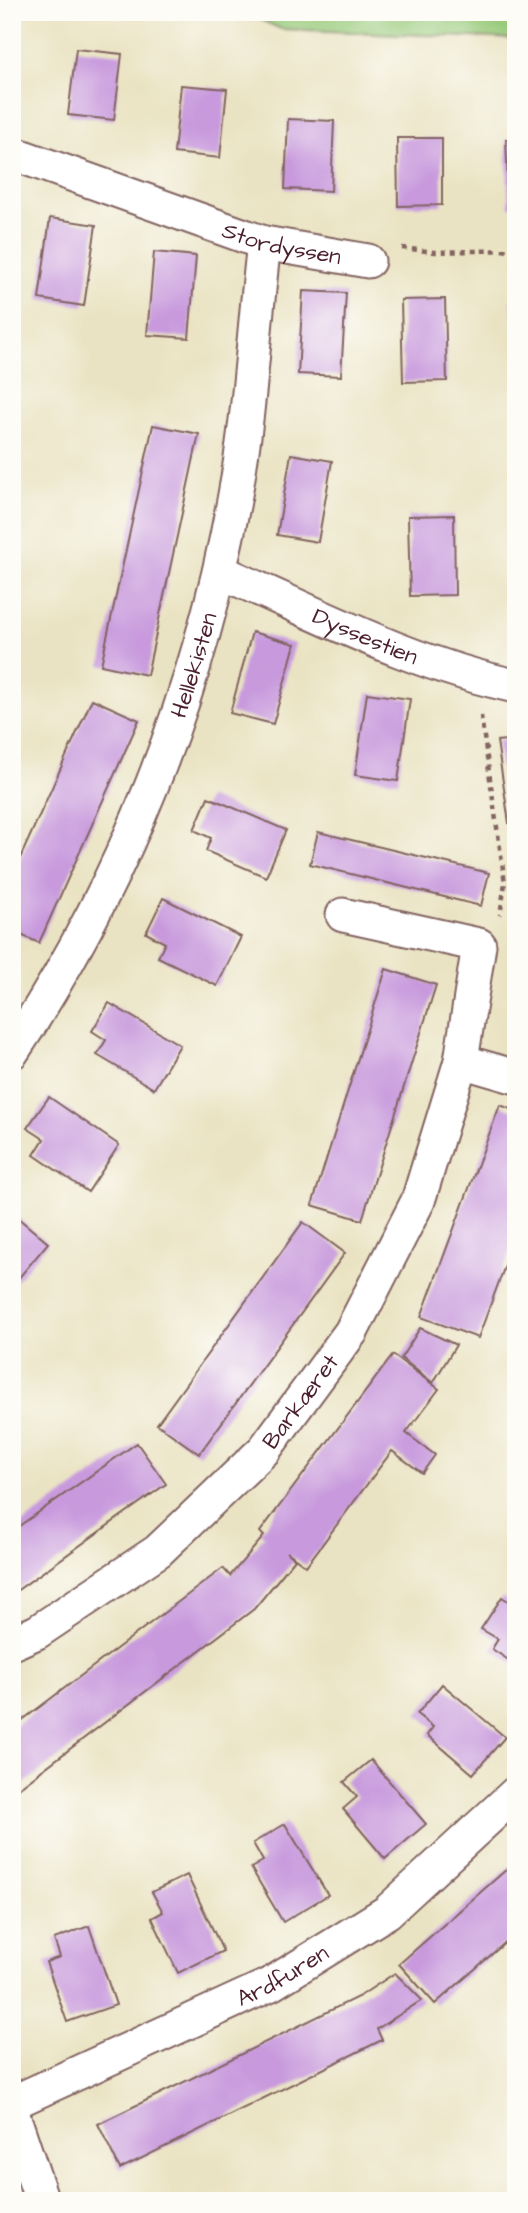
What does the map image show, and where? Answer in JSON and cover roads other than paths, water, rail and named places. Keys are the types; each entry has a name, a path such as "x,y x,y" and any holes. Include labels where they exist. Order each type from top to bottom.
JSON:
{"street":[{"name":"Stordyssen","path":"12,153 264,243 368,261"},
{"name":"Hellekisten","path":"12,1052 55,986 125,854 180,715 221,572 236,492 264,243"},
{"name":"Dyssestien","path":"221,572 475,677 516,686"},
{"name":"Barkæret","path":"12,1643 37,1632 158,1550 264,1450 352,1332 418,1201 461,1061 478,945 343,915"},
{"path":"461,1061 516,1077"},
{"name":"Ardfuren","path":"12,2103 271,1984 387,1912 516,1793"},
{"path":"12,2112 42,2201"}]}
